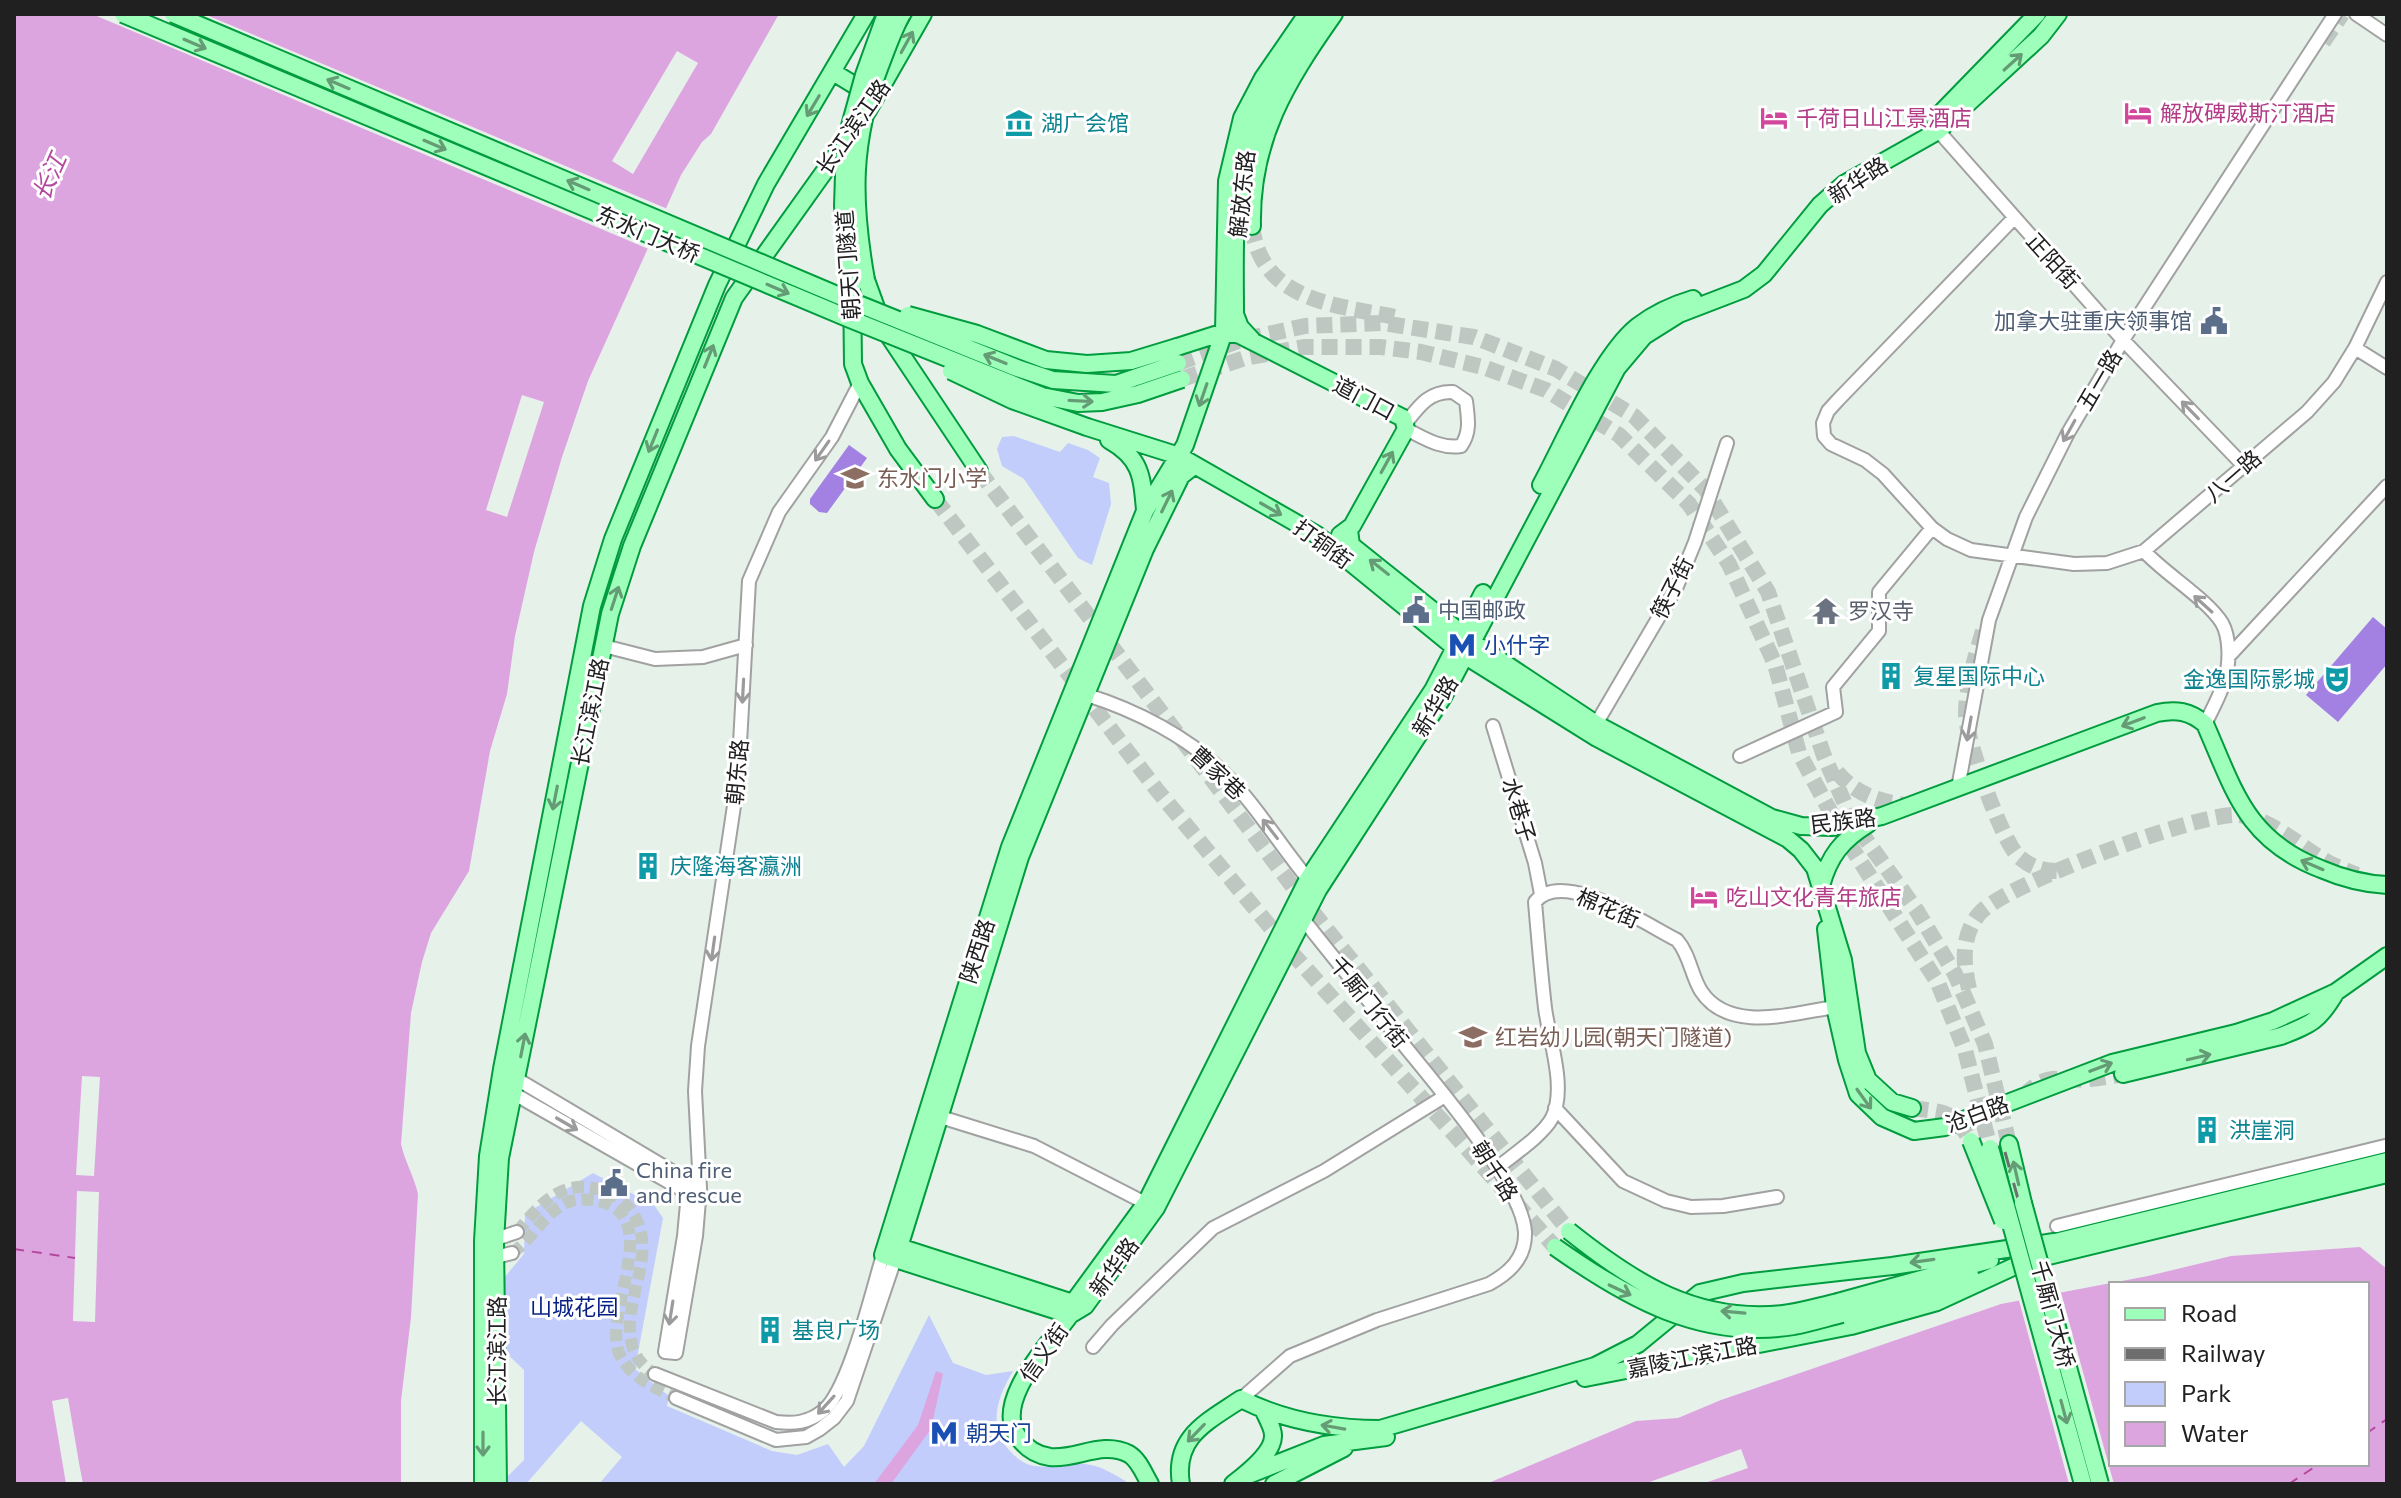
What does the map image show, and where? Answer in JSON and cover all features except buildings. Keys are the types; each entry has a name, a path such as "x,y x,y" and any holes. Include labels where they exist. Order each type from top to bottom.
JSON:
{"main road":[{"name":"东水门大桥","path":"123,14 853,311"},
{"name":"东水门大桥","path":"173,14 1042,396 1078,403 1102,402 1138,394 1179,363"},
{"name":"长江滨江路","path":"508,1082 592,606 613,539 717,285 766,184 866,14"},
{"name":"朝天门隧道","path":"886,14 864,75 845,144 843,206 859,282 883,327 979,471"},
{"name":"朝天门隧道","path":"902,14 867,101 857,148 859,282 852,353 860,383 898,449 935,499"},
{"name":"长江滨江路","path":"498,1484 494,1251 488,1156 508,1082 610,614 632,546 734,298 876,99 923,14"},
{"name":"解放东路","path":"1224,332 1227,193 1236,138 1242,118 1263,78 1307,14"},
{"name":"解放东路","path":"1253,341 1240,327 1235,314 1242,161 1253,123 1273,82 1321,14"},
{"path":"1252,226 1254,175 1267,126 1285,89 1334,14"},
{"name":"新华路","path":"891,1251 1071,1309 1085,1306 1151,1205 1313,884 1463,644 1607,363 1637,327 1671,305 1741,281 1757,268 1813,198 1839,176 1934,127 2041,36 2058,14"},
{"name":"新华路","path":"1934,127 2029,17"},
{"path":"833,72 876,99"},
{"path":"853,311 943,323 1046,360 1087,364 1131,361 1179,363 1224,332"},
{"name":"打铜街","path":"853,311 1012,400 1127,445 1179,456 1317,535 1463,644"},
{"name":"道门口","path":"1224,332 1253,341 1403,418 1406,426 1349,530"},
{"name":"陕西路","path":"891,1251 1010,847 1145,511 1179,456 1224,332"},
{"path":"1127,445 1143,482 1145,511"},
{"name":"陕西路","path":"932,1114 1020,857 1145,549 1181,476 1195,465"},
{"path":"1317,535 1332,538 1349,530"},
{"name":"打铜街","path":"1349,530 1351,545 1463,644"},
{"name":"民族路","path":"1463,644 1596,724 1719,791 1787,823 1801,826 1832,827 1882,816 2157,713 2170,710 2184,712 2196,716 2205,724"},
{"name":"民族路","path":"1463,644 1597,738 1788,839 1809,859 1821,887"},
{"path":"2205,724 2239,801 2266,837 2302,862 2340,877 2387,885"},
{"name":"沧白路","path":"1882,816 1841,844 1826,867 1821,887 1835,1007 1858,1094 1868,1107 1897,1125 1914,1131 1954,1124 2112,1063 2273,1021 2336,992 2387,956"},
{"path":"1821,887 1843,960 1857,1053 1862,1066 1868,1080 1881,1094 1892,1102 1912,1108"},
{"path":"2123,1074 2303,1028 2321,1016 2336,992"},
{"path":"1971,1141 1993,1200 2025,1264"},
{"name":"千厮门大桥","path":"2009,1144 2100,1484"},
{"name":"千厮门大桥","path":"1990,1148 2025,1264 2083,1484"},
{"name":"嘉陵江滨江路","path":"1254,1405 1347,1429 1380,1429 1595,1366 1638,1344 1700,1293 1743,1283 1892,1266 2056,1234 2386,1154"},
{"name":"嘉陵江滨江路","path":"1555,1247 1606,1283 1685,1320 1739,1328 1792,1327 2025,1264 2387,1174"},
{"name":"嘉陵江滨江路","path":"1569,1231 1614,1266 1685,1303 1742,1313 1783,1314 1838,1302 2056,1234"},
{"name":"长江滨江路","path":"483,1484 494,1251"},
{"name":"嘉陵江滨江路","path":"1355,1443 1387,1437 1585,1378 1851,1326 1937,1302 2025,1264"},
{"name":"信义街","path":"1071,1309 1023,1379 1011,1415 1015,1433 1027,1449 1048,1457 1101,1448 1129,1455 1150,1484"},
{"path":"1638,1344 1639,1356 1656,1363"},
{"path":"1238,1481 1263,1458 1273,1435 1254,1405"},
{"name":"朝千路","path":"1181,1484 1179,1458 1185,1444 1204,1424 1254,1405"},
{"path":"1238,1481 1324,1445 1355,1443"},
{"path":"1274,1484 1355,1443"}],"street":[{"name":"五一路","path":"1958,788 1989,620 2026,517 2068,433 2123,340 2335,14"},
{"path":"2356,14 2387,35"},
{"name":"正阳街","path":"1934,127 2123,340 2244,466"},
{"name":"八一路","path":"2014,218 1838,400 1823,423 1824,436 1831,444 1865,460 1883,474 1932,528 1971,550 2074,564 2107,563 2144,551 2307,412 2334,382 2355,348 2387,282"},
{"path":"2355,348 2387,368"},
{"name":"朝东路","path":"694,1190 665,1352 676,1353 696,1236 695,1091 698,1046 738,779 749,581 779,512 832,437 860,383"},
{"path":"1453,392 1466,401 1469,424 1461,446 1438,445 1406,426 1421,403 1434,394 1453,392"},
{"name":"筷子街","path":"1596,724 1677,586 1695,542 1727,443"},
{"path":"2229,656 2387,486"},
{"path":"1740,756 1836,712 1833,687 1879,631 1879,592 1932,528"},
{"path":"2144,551 2208,607 2223,625 2229,656 2225,679 2205,724"},
{"path":"604,646 655,659 703,657 746,645"},
{"name":"曹家巷","path":"1087,695 1124,707 1185,742 1224,772 1313,884"},
{"name":"水巷子","path":"1493,726 1535,863 1541,894"},
{"name":"棉花街","path":"1541,894 1576,891 1677,940 1684,948 1701,991 1721,1012 1757,1018 1835,1007"},
{"path":"1497,1168 1545,1128 1555,1108 1557,1084 1545,1010 1535,902 1541,894"},
{"name":"千厮门行街","path":"1298,913 1445,1096"},
{"path":"508,1082 694,1190"},
{"path":"1093,1347 1213,1228 1324,1171 1445,1096"},
{"name":"朝千路","path":"1254,1405 1290,1356 1377,1320 1489,1284 1506,1275 1520,1256 1525,1233 1516,1199 1445,1096"},
{"path":"1555,1108 1623,1181 1666,1201 1707,1207 1777,1197"},
{"path":"932,1114 1034,1146 1151,1205"},
{"path":"494,1251 517,1232"},
{"name":"陕西路","path":"655,1374 776,1422 796,1425 811,1419 826,1409 844,1378 891,1251"},
{"name":"陕西路","path":"676,1398 776,1440 806,1437 820,1429 834,1418 847,1401 891,1251"}],"green space":[{"path":"1014,436 1060,452 1068,443 1100,458 1093,477 1109,483 1111,504 1092,565 1078,558 1024,479 1002,466 997,449 1002,437"},
{"name":"山城花园","path":"593,1173 654,1205 663,1218 635,1369 669,1396 667,1406 772,1451 797,1455 828,1444 844,1467 864,1446 929,1315 953,1363 986,1375 1013,1371 999,1401 997,1421 1002,1441 1018,1458 1042,1467 1091,1465 1130,1484 599,1484 622,1457 581,1421 526,1484 504,1484 504,1480 524,1460 524,1370 503,1350 503,1279 524,1254 525,1214"}],"shaded area":[{"path":"849,445 867,458 827,513 819,512 810,504 810,499"},
{"path":"2373,617 2387,629 2387,664 2338,722 2306,695"}],"water":[{"name":"长江","path":"14,14 779,14 711,134 702,142 681,175 588,381 534,552 515,636 507,694 490,751 469,871 431,933 422,962 411,1013 401,1144 418,1194 411,1317 401,1401 401,1484 14,1484"},
{"path":"2360,1247 2387,1269 2387,1484 1486,1484 1636,1421 1678,1418 1721,1400 2001,1304 2109,1283 2109,1466 2369,1466 2369,1282 2116,1282 2231,1256"},
{"path":"936,1371 943,1374 931,1429 891,1484 874,1484 918,1425"}],"pier":[{"path":"92,14 204,14 670,210 651,250"},
{"path":"677,51 698,63 633,174 612,161"},
{"path":"522,395 544,402 507,517 486,510"},
{"path":"82,1076 100,1077 94,1176 76,1175"},
{"path":"77,1191 99,1192 95,1322 73,1321"},
{"path":"2060,1289 2114,1484 2069,1484 2018,1297"},
{"path":"68,1398 83,1484 66,1484 52,1401"},
{"path":"1741,1449 1748,1468 1702,1484 1644,1484"}],"ferry route":[{"path":"14,1249 75,1258"},
{"path":"2369,1432 2387,1419"},
{"path":"2289,1484 2316,1466"}],"tunnel":[{"path":"2323,42 2342,14"},
{"path":"1252,226 1258,251 1270,270 1285,285 1326,303 1395,317"},
{"path":"1178,363 1241,340 1305,326 1382,323 1474,337 1556,369 1634,416 1706,490 1768,592 1824,756 1852,820 1917,911 1955,974 1985,1044 2009,1144"},
{"path":"1182,379 1245,358 1304,347 1380,347 1421,352 1483,367 1546,390 1619,435 1689,504 1729,564 1775,664 1799,753 1839,828 1938,983 1965,1050 1990,1148"},
{"path":"979,471 1303,900 1569,1231"},
{"path":"935,499 1157,790 1291,952 1555,1247"},
{"path":"1983,631 1966,704 1968,728 1978,767 2004,832 2019,857 2038,868 2059,871"},
{"path":"1837,772 1861,792 1911,806"},
{"path":"1969,989 1966,941 1973,922 1995,901 2103,852 2184,825 2217,817 2250,817 2274,827 2329,863 2357,875"},
{"path":"2023,1097 2047,1080 2123,1074"},
{"path":"1912,1108 1947,1114 1971,1141"},
{"path":"517,1232 549,1198 569,1189 598,1189 613,1195 629,1208 642,1240 630,1323 631,1340 639,1360 655,1374"},
{"path":"512,1253 566,1203 593,1200 620,1212 628,1227 630,1246 618,1314 616,1335 619,1353 636,1375 676,1398"}],"railway":[{"path":"134,14 836,308"},
{"path":"2005,1152 2097,1484"}],"place":[{"name":"解放碑威斯汀酒店","path":"2138,113"},
{"name":"千荷日山江景酒店","path":"1774,118"},
{"name":"湖广会馆","path":"1019,123"},
{"name":"加拿大驻重庆领事馆","path":"2214,321"},
{"name":"东水门小学","path":"855,478"},
{"name":"中国邮政","path":"1416,610"},
{"name":"罗汉寺","path":"1826,611"},
{"name":"小什字","path":"1462,645"},
{"name":"复星国际中心","path":"1891,676"},
{"name":"金逸国际影城","path":"2337,679"},
{"name":"庆隆海客瀛洲","path":"648,866"},
{"name":"吃山文化青年旅店","path":"1704,897"},
{"name":"红岩幼儿园(朝天门隧道)","path":"1473,1037"},
{"name":"洪崖洞","path":"2207,1130"},
{"name":"China fire and rescue","path":"614,1183"},
{"name":"基良广场","path":"770,1330"},
{"name":"朝天门","path":"944,1433"}]}
